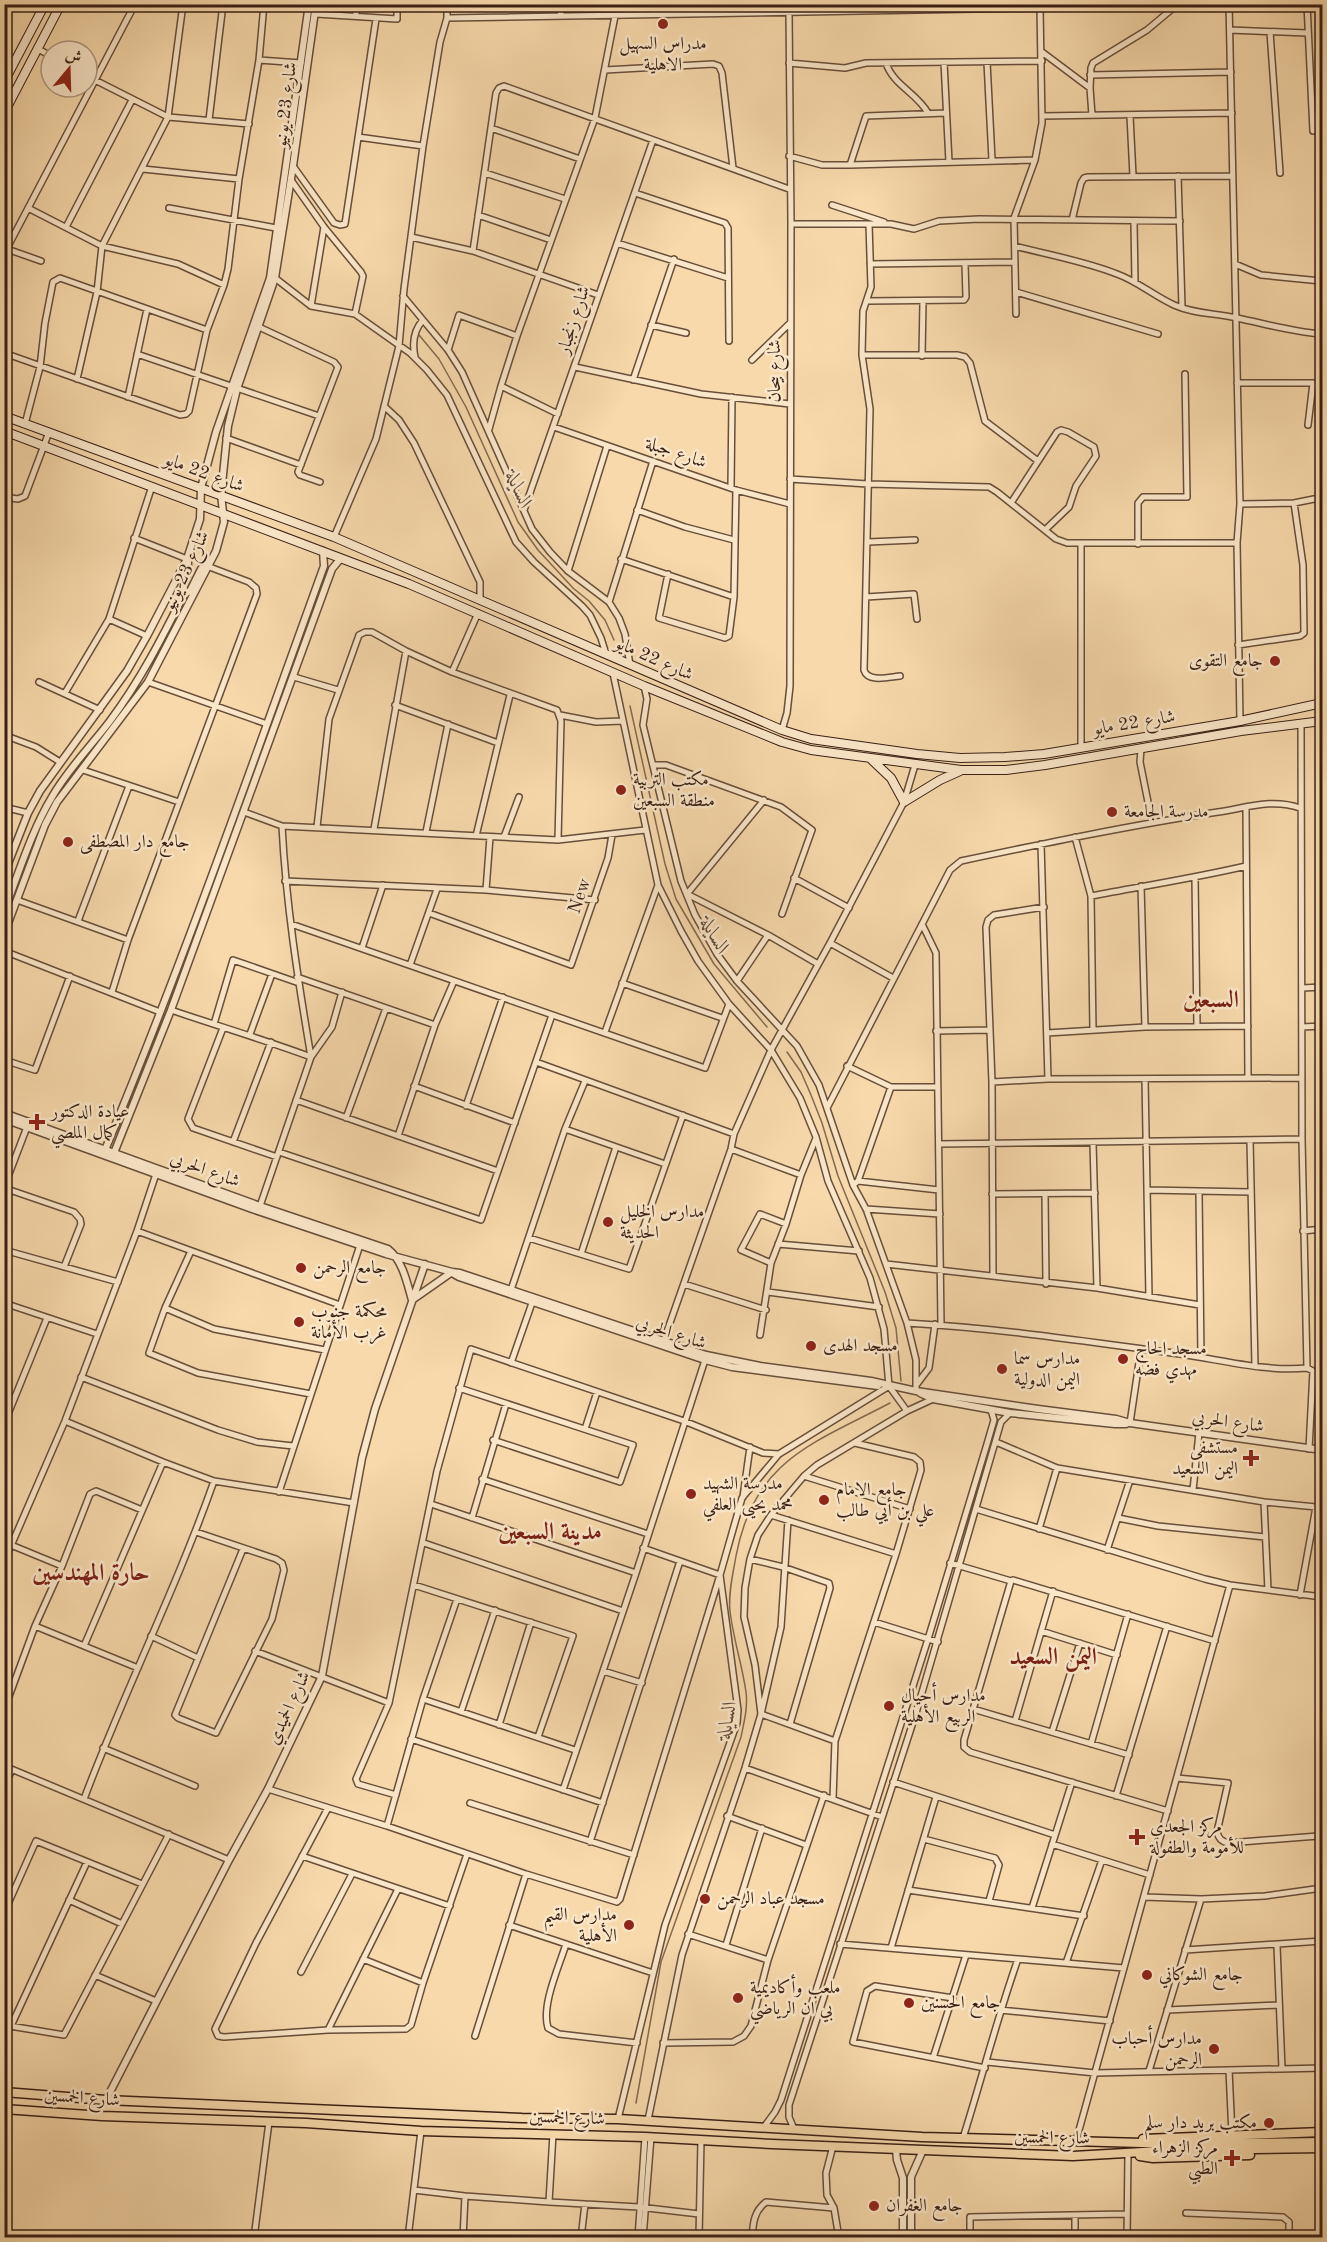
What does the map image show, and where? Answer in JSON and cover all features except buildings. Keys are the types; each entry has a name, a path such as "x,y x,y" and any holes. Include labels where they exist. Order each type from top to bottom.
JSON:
{"main road":[{"path":"4,82 45,4"},
{"path":"4,113 61,4"},
{"path":"25,42 38,49"},
{"name":"شارع 22 مايو","path":"4,416 334,537 782,730 811,739 960,758 1005,757 1044,753 1239,721 1323,703"},
{"name":"شارع 22 مايو","path":"4,430 341,558 478,613 644,686 782,742 811,750 961,770 1006,770 1323,721"},
{"path":"606,654 612,671"},
{"path":"630,665 644,686"},
{"path":"1239,721 1241,732"},
{"path":"1139,737 1141,749"},
{"path":"915,765 917,754"},
{"path":"871,759 891,778 904,802 961,770"},
{"name":"شارع الخمسين","path":"4,2092 106,2100 522,2118 648,2120 922,2137 1323,2150"},
{"path":"306,2108 306,2123"},
{"name":"شارع الخمسين","path":"6,2110 102,2116 306,2123 421,2131 648,2137 896,2150 1073,2156 1128,2154 1178,2147 1323,2142"},
{"path":"522,2118 522,2133"},
{"name":"شارع الخمسين","path":"1128,2142 1153,2137 1323,2132"},
{"path":"922,2137 923,2150"},
{"name":"شارع الخمسين","path":"1128,2154 1153,2158 1323,2150"}],"street":[{"path":"99,74 135,4"},
{"path":"77,379 97,292 102,246 168,117 183,4"},
{"path":"209,120 223,4"},
{"path":"4,353 180,415 189,411 207,330 224,285 259,60 264,4"},
{"name":"شارع 23 يونيو","path":"4,874 28,813 60,762 100,710 147,636 188,559 200,519 201,488 216,432 259,327 272,278 293,166 309,4"},
{"name":"شارع 23 يونيو","path":"4,934 45,825 57,802 148,682 216,551 224,522 220,494 226,438 235,388 272,278 276,228 303,63 316,14 316,4"},
{"path":"356,4 356,16"},
{"path":"316,14 397,19 397,4"},
{"path":"334,537 375,439 399,346 403,296 423,146 440,42 447,18 447,4"},
{"path":"560,4 561,16"},
{"path":"447,18 789,12 813,8 958,6 1040,8 1065,4"},
{"path":"1092,115 1091,68 1100,57 1147,30 1178,4"},
{"path":"1229,4 1235,264 1234,317 1240,504 1237,543 1239,721"},
{"path":"1307,4 1313,130"},
{"path":"1016,314 1014,218 1035,160 1042,116 1040,8"},
{"name":"شارع بيحان","path":"782,730 787,713 790,686 789,12"},
{"path":"489,430 517,336 595,118 615,16"},
{"path":"293,166 334,223 345,224 376,19"},
{"path":"1230,30 1307,33"},
{"path":"1270,32 1280,173"},
{"path":"1042,52 1090,88"},
{"path":"259,60 303,63"},
{"path":"789,63 844,68 866,63 1042,61"},
{"path":"944,62 949,162"},
{"path":"987,62 992,160"},
{"path":"886,63 896,81 913,95 928,113"},
{"path":"604,70 712,64 719,66 722,73 733,168"},
{"path":"1090,75 1231,72"},
{"path":"99,82 168,117 249,124"},
{"path":"472,251 495,93 499,87 504,86 789,189"},
{"path":"41,261 6,251 86,99"},
{"path":"66,227 132,100"},
{"path":"850,165 866,116 946,113"},
{"path":"1042,116 1232,113"},
{"path":"1130,116 1133,176"},
{"path":"491,128 580,159"},
{"path":"358,137 423,146"},
{"name":"شارع زنجبار","path":"524,510 653,140"},
{"path":"789,156 822,165 1035,160"},
{"path":"143,169 239,179"},
{"path":"485,173 565,199"},
{"path":"1178,176 1182,307"},
{"path":"1072,220 1084,178 1233,176"},
{"path":"291,180 363,276 355,314"},
{"path":"635,193 725,224 728,228 729,341"},
{"path":"831,205 914,229 939,221 1014,218 1044,221 1180,221"},
{"path":"28,208 102,246 178,264 224,285"},
{"path":"169,208 276,228"},
{"path":"478,215 551,240"},
{"path":"1134,222 1135,282"},
{"path":"791,224 891,224"},
{"path":"869,224 871,287 863,310 862,356 870,409 865,675 870,678 900,676"},
{"path":"311,306 324,227"},
{"path":"411,237 472,251 598,295"},
{"path":"617,243 728,278"},
{"path":"1015,246 1089,264 1135,282 1173,305 1201,314 1234,317 1298,333 1323,334"},
{"path":"633,380 674,260"},
{"path":"870,264 1015,262"},
{"path":"1323,263 1320,269 1323,304"},
{"path":"867,301 964,300 966,297 965,264"},
{"path":"1235,264 1261,275 1321,281"},
{"path":"25,424 40,367 53,282 60,278 207,330"},
{"path":"272,278 311,306 355,314 416,359 447,395 516,542 534,562 586,610 601,638 606,654"},
{"path":"1016,292 1158,334"},
{"path":"403,296 448,350 462,372 532,529 568,571 609,602 619,618 625,634 630,665"},
{"path":"922,356 923,302"},
{"path":"128,397 147,309"},
{"path":"448,350 459,315 517,336"},
{"path":"416,359 413,339 423,320"},
{"path":"752,360 790,322"},
{"path":"651,325 686,333"},
{"path":"259,327 334,362 338,367 298,472 300,475 320,482"},
{"path":"137,354 319,416"},
{"path":"862,356 957,355 965,357 970,363 985,421 1038,461"},
{"path":"575,367 701,394 790,404"},
{"path":"1138,544 1138,503 1143,497 1187,497 1185,374"},
{"path":"1237,383 1313,383 1308,425"},
{"path":"501,386 558,414"},
{"path":"668,574 659,615 662,621 725,638 729,636 734,597 732,398"},
{"path":"384,406 399,420 414,443 480,582 480,600"},
{"name":"شارع جبلة","path":"554,427 734,488 790,504"},
{"path":"1011,503 1057,432 1060,430 1068,432 1094,447 1096,452 1094,460 1076,486 1069,507 1045,530"},
{"path":"4,497 18,500 25,496 49,432"},
{"path":"226,438 301,465"},
{"path":"568,571 607,446"},
{"path":"609,602 653,461"},
{"path":"790,479 868,484 979,486 997,492 1056,539 1081,544 1237,543"},
{"path":"65,693 109,619 152,485"},
{"path":"1240,504 1294,503 1319,498"},
{"path":"1238,645 1300,636 1304,633 1303,565 1294,503"},
{"path":"637,510 685,527 734,540"},
{"path":"4,911 52,795 110,721 148,665 184,594 189,568 188,559 135,538"},
{"path":"868,542 915,540"},
{"path":"1081,544 1081,747"},
{"path":"105,1150 143,1060 267,724 324,566 323,551"},
{"path":"114,1153 171,1010 332,569 341,558"},
{"path":"621,559 734,597"},
{"path":"324,566 329,564 332,569"},
{"path":"112,992 128,940 257,594 256,588 249,582 207,566 201,569 190,591 184,594"},
{"path":"866,597 914,594 918,619"},
{"path":"452,672 478,613"},
{"path":"109,619 147,636"},
{"path":"317,827 329,719 358,635 372,632 452,672 557,710 561,721 558,840"},
{"path":"374,829 406,651"},
{"path":"612,671 658,885 689,947 729,1004 771,1050 794,1086 816,1137 828,1181 859,1251 879,1307 886,1341 889,1386 907,1411"},
{"path":"294,676 338,690"},
{"path":"39,682 100,710"},
{"path":"148,682 275,727"},
{"path":"644,686 647,699 643,725 681,881 708,940 737,981 797,1046 809,1064 866,1209 907,1323 916,1360 916,1388"},
{"path":"476,836 510,694"},
{"path":"395,705 498,743"},
{"path":"560,715 596,722 623,721"},
{"path":"1301,723 1302,1139 1307,1368"},
{"path":"426,832 448,724"},
{"path":"4,735 36,747 60,762"},
{"path":"1141,749 1140,762 1152,822"},
{"path":"654,765 666,765 764,800 781,807 812,830 782,914"},
{"path":"664,1340 731,1149 734,1134 771,1050 904,802 915,765"},
{"path":"83,770 179,802"},
{"path":"78,921 129,786"},
{"path":"504,837 519,797"},
{"path":"687,894 764,800"},
{"path":"827,1108 950,870 961,861 1152,822 1246,808 1269,802 1285,802 1300,807"},
{"path":"4,807 28,813"},
{"path":"236,808 282,826 558,840 645,830"},
{"path":"1246,808 1248,1077"},
{"path":"282,826 285,881 311,1057"},
{"name":"New","path":"429,913 571,965 608,858 612,835"},
{"path":"486,890 490,837"},
{"path":"1075,837 1091,896 1093,1030"},
{"path":"1041,844 1048,1079"},
{"path":"1091,896 1195,878 1246,866"},
{"path":"794,878 849,908"},
{"path":"1195,878 1197,1026"},
{"path":"285,881 486,890 594,900"},
{"path":"362,948 383,885"},
{"path":"605,1032 658,885"},
{"path":"1141,886 1145,1027"},
{"path":"410,965 437,889"},
{"path":"687,894 818,964"},
{"path":"17,900 128,940"},
{"path":"993,1276 992,1082 986,927 988,920 994,915 1044,907"},
{"path":"291,924 705,1068 729,1004"},
{"path":"916,1388 929,1368 938,1324 940,1269 936,953 922,924"},
{"path":"737,981 768,936"},
{"path":"830,943 893,978"},
{"path":"4,951 160,1012"},
{"path":"180,960 188,963"},
{"path":"214,1024 233,960 272,974 342,992 435,1024"},
{"path":"250,1034 272,974"},
{"path":"4,1060 35,1070 70,976"},
{"path":"398,1136 435,1024 454,981"},
{"path":"622,982 722,1018"},
{"path":"1302,988 1323,987"},
{"path":"260,1206 311,1057 332,1027 342,992"},
{"path":"466,1106 503,998"},
{"path":"346,1118 386,1008"},
{"path":"171,1010 223,1028 250,1034 311,1057"},
{"path":"223,1028 188,1119 193,1128 481,1220 552,1015"},
{"path":"1047,1033 1145,1027 1248,1026"},
{"path":"1302,1027 1323,1026"},
{"path":"936,1031 989,1030"},
{"path":"233,1142 270,1042"},
{"path":"143,1060 151,1063"},
{"path":"536,1062 734,1134"},
{"path":"847,1066 891,1087 937,1087"},
{"path":"992,1082 1048,1079 1302,1078"},
{"path":"1145,1079 1149,1297"},
{"path":"512,1290 565,1129 585,1080"},
{"path":"414,1086 515,1123"},
{"path":"856,1183 891,1087"},
{"path":"296,1100 498,1171"},
{"name":"شارع الحربي","path":"4,1113 361,1243"},
{"path":"529,1238 629,1269 683,1115"},
{"name":"شارع الحربي","path":"4,1119 156,1174 361,1243 388,1249 396,1255 460,1273 733,1362 871,1381 889,1386"},
{"path":"27,1127 4,1188 74,1212 80,1219 81,1224 64,1267"},
{"path":"565,1129 665,1164"},
{"path":"760,1335 771,1263 816,1137"},
{"path":"939,1144 1302,1139"},
{"path":"1250,1140 1255,1366"},
{"path":"1093,1143 1098,1288"},
{"path":"581,1254 616,1147"},
{"path":"731,1149 801,1175"},
{"path":"4,1562 64,1421 137,1232 156,1174"},
{"path":"856,1183 939,1190"},
{"path":"1148,1190 1199,1193 1250,1192"},
{"path":"992,1194 1095,1193"},
{"path":"1199,1193 1201,1357"},
{"path":"1045,1195 1046,1284"},
{"path":"866,1209 940,1214"},
{"path":"771,1263 741,1250 760,1214 786,1224"},
{"path":"1303,1231 1323,1229"},
{"path":"137,1232 340,1305"},
{"path":"279,1492 361,1243"},
{"path":"778,1244 859,1251"},
{"path":"4,1250 118,1282"},
{"path":"190,1251 165,1308 149,1353 198,1373 311,1394"},
{"path":"396,1255 412,1300 452,1272"},
{"name":"شارع الحميدي","path":"106,2100 228,1860 268,1789 322,1676 362,1458 375,1409 425,1264"},
{"path":"886,1264 1046,1284 1098,1288 1200,1305"},
{"name":"شارع الحربي","path":"452,1272 459,1277 532,1303 705,1360 759,1372 916,1388 1130,1423 1323,1450"},
{"path":"684,1284 765,1310"},
{"path":"768,1292 879,1307"},
{"path":"4,1303 98,1334"},
{"path":"511,1363 532,1303"},
{"path":"165,1308 214,1329 325,1350"},
{"path":"4,1424 47,1318"},
{"path":"907,1323 938,1324 1141,1349 1255,1366 1307,1368 1313,1371 1309,1449"},
{"path":"396,1795 358,1784 356,1779 389,1703 424,1543 437,1471 471,1349 684,1422 763,1453 779,1454"},
{"path":"1130,1423 1141,1349"},
{"path":"562,1790 705,1360"},
{"path":"81,1377 218,1430 257,1442 293,1446"},
{"path":"742,1498 779,1454 889,1386"},
{"path":"459,1388 633,1445 620,1482 494,1440"},
{"name":"شارع الحربي","path":"916,1388 933,1399 991,1410 1115,1425 1130,1423"},
{"path":"585,1429 597,1392"},
{"path":"761,1714 755,1665 744,1617 745,1588 750,1559 758,1535 771,1515 804,1476 817,1465 907,1411 933,1399"},
{"path":"4,1403 12,1406"},
{"path":"472,1518 506,1404"},
{"path":"764,2127 776,2112 781,2100 873,1813 994,1420 991,1410"},
{"path":"794,2129 789,2116 789,2105 938,1642 1001,1422 1010,1413"},
{"path":"994,1420 1001,1422"},
{"path":"64,1421 214,1481 354,1503"},
{"path":"1193,1490 1199,1433"},
{"path":"996,1442 1057,1468 1264,1502 1316,1507 1300,1595"},
{"path":"833,1799 835,1741 921,1470 920,1462 914,1457 855,1443"},
{"path":"268,1789 617,1902 620,1899 634,1855 720,1575 742,1498 750,1447"},
{"path":"84,1646 163,1462"},
{"path":"1039,1529 1057,1468"},
{"path":"804,1476 910,1509"},
{"path":"482,1479 648,1534"},
{"path":"1107,1550 1130,1480"},
{"path":"84,1799 196,1532 214,1481"},
{"path":"4,1710 35,1626 93,1491 142,1510"},
{"path":"1264,1502 1268,1590"},
{"path":"431,1504 636,1573"},
{"path":"976,1509 1230,1585 1323,1597"},
{"path":"771,1515 896,1554"},
{"path":"1118,1518 1158,1526 1266,1538"},
{"path":"648,2120 688,1934 745,1768 761,1714 781,1627 783,1567 788,1520"},
{"path":"196,1532 276,1559 282,1563 284,1569 272,1619 216,1733 175,1715 243,1549"},
{"path":"424,1543 623,1611"},
{"path":"11,1545 62,1566"},
{"path":"643,1548 720,1575"},
{"path":"750,1559 783,1567 829,1583 830,1588 790,1724"},
{"path":"590,1842 680,1561"},
{"path":"950,1563 1053,1591 1215,1641"},
{"path":"618,2119 665,1925 737,1723 738,1710 720,1575"},
{"path":"1011,1581 973,1708 964,1747 970,1752 1168,1811"},
{"path":"414,1585 573,1636 538,1737"},
{"path":"1076,2141 1230,1585"},
{"path":"1015,1721 1053,1591"},
{"path":"387,1826 423,1699 457,1599"},
{"path":"461,1712 495,1610"},
{"path":"1091,1744 1128,1614"},
{"path":"499,1725 531,1622"},
{"path":"874,1622 938,1642"},
{"path":"35,1626 138,1668"},
{"path":"1116,1796 1167,1626"},
{"path":"1041,1631 1117,1655"},
{"path":"152,1636 198,1658"},
{"path":"1052,1732 1080,1643"},
{"path":"255,1651 389,1703"},
{"path":"603,1671 642,1683"},
{"path":"423,1699 575,1750"},
{"path":"973,1708 1129,1755"},
{"path":"761,1714 835,1741"},
{"path":"411,1739 603,1803"},
{"path":"104,1748 195,1786"},
{"path":"4,1766 228,1860"},
{"path":"745,1768 882,1816"},
{"path":"4,1786 12,1770"},
{"path":"1177,1778 1228,1783 1217,1832 1218,1838 1222,1841 1228,1843 1318,1836 1323,1840"},
{"path":"893,1782 1055,1835"},
{"path":"1032,1908 1072,1782"},
{"path":"663,2043 734,2042 744,2036 752,2022 768,1960 824,1795"},
{"path":"891,1948 936,1797"},
{"path":"470,1803 634,1855"},
{"path":"328,1808 215,2029 218,2036 328,2030 406,2029 412,2022 467,1854"},
{"path":"728,1816 806,1845"},
{"path":"726,1945 762,1828"},
{"path":"87,1862 8,2025 64,2035 169,1834"},
{"path":"924,1839 995,1858 999,1865 989,1901"},
{"path":"4,1913 36,1841 142,1884"},
{"path":"1052,1844 1150,1875"},
{"path":"302,1856 450,1906"},
{"path":"1066,1963 1102,1860"},
{"path":"301,1972 352,1874"},
{"path":"475,2036 526,1874"},
{"path":"1144,1897 1201,1899 1265,1896 1323,1888"},
{"path":"328,2030 398,1889"},
{"path":"908,1890 1084,1916"},
{"path":"1149,2071 1201,1899"},
{"path":"69,1900 122,1924"},
{"path":"509,1925 654,1972"},
{"path":"688,1934 768,1960"},
{"path":"1185,1950 1277,1946 1323,1941"},
{"path":"566,1944 547,2004 545,2019 548,2028 559,2034 637,2043"},
{"path":"840,1944 1124,1968"},
{"path":"1277,1946 1282,2069"},
{"path":"933,2058 966,1955"},
{"path":"363,1959 423,1983"},
{"path":"963,2138 986,2065 1000,2010 1018,1959"},
{"path":"95,1975 156,2001"},
{"path":"953,1998 875,1986 867,1991 853,2043 986,2065 1095,2073 1323,2068"},
{"path":"813,1997 822,2001"},
{"path":"1167,2010 1279,2005"},
{"path":"1000,2010 1110,2021"},
{"path":"1229,2070 1232,2135"},
{"path":"254,2238 269,2122"},
{"path":"408,2238 421,2131"},
{"path":"549,2202 553,2134"},
{"path":"638,2238 648,2137"},
{"path":"699,2238 701,2140"},
{"path":"833,2146 826,2173 827,2195 834,2208 839,2238"},
{"path":"896,2150 903,2178 903,2238"},
{"path":"911,2238 911,2177 923,2150"},
{"path":"1127,2238 1128,2154"},
{"path":"414,2190 699,2214"},
{"path":"462,2238 465,2196"},
{"path":"752,2238 753,2221 759,2207 766,2202 834,2208"},
{"path":"581,2238 585,2205"},
{"path":"642,2208 643,2238"},
{"path":"1186,2213 1283,2217 1289,2222 1289,2238"},
{"path":"970,2238 970,2217 1127,2214"},
{"path":"1075,2215 1075,2238"}],"waterway":[{"name":"السايلة","path":"419,335 439,359 466,407 518,522 538,550 605,620 614,640"},
{"name":"السايلة","path":"630,706 665,864 676,899 714,964 767,1027"},
{"name":"السايلة","path":"787,1052 801,1072 811,1095 838,1176 885,1292 896,1328 901,1381"},
{"name":"السايلة","path":"636,2103 661,1962 741,1737 746,1692 733,1631 730,1604 736,1556 745,1524 757,1497 772,1476 790,1459 812,1444 890,1403"}],"place":[{"name":"مدراس السهيل الاهلية","path":"663,24"},
{"name":"جامع التقوى","path":"1275,661"},
{"name":"مكتب التربية منطقة السبعين","path":"621,790"},
{"name":"مدرسة الجامعة","path":"1112,812"},
{"name":"جامع دار المصطفى","path":"68,842"},
{"name":"عيادة الدكتور كمال الملصي","path":"37,1122"},
{"name":"مدارس الخليل الحديثة","path":"608,1222"},
{"name":"جامع الرحمن","path":"301,1268"},
{"name":"محكمة جنوب غرب الأمانة","path":"299,1322"},
{"name":"مسجد الهدى","path":"811,1346"},
{"name":"مسجد الحاج مهدي فضه","path":"1123,1359"},
{"name":"مدارس سما اليمن الدولية","path":"1002,1369"},
{"name":"مستشفى اليمن السعيد","path":"1251,1458"},
{"name":"مدرسة الشهيد محمد يحيى العلفي","path":"691,1494"},
{"name":"جامع الامام علي بن أيي طالب","path":"824,1500"},
{"name":"مدارس أجيال الربيع الأهلية","path":"889,1706"},
{"name":"مركز الجعدي للأمومة والطفولة","path":"1137,1837"},
{"name":"مسجد عباد الرحمن","path":"705,1899"},
{"name":"مدارس القيم الأهلية","path":"629,1925"},
{"name":"جامع الشوكاني","path":"1147,1975"},
{"name":"ملعب وأكاديمية بي ان الرياضي","path":"738,1998"},
{"name":"جامع الحسنين","path":"909,2003"},
{"name":"مدارس أحباب الرحمن","path":"1214,2049"},
{"name":"مكتب بريد دار سلم","path":"1269,2123"},
{"name":"مركز الزهراء الطبي","path":"1232,2158"},
{"name":"جامع الغفران","path":"874,2206"}],"district":[{"name":"السبعين","path":"1211,1001"},
{"name":"مدينة السبعين","path":"550,1533"},
{"name":"حارة المهندسين","path":"91,1574"},
{"name":"اليمن السعيد","path":"1053,1658"}]}
